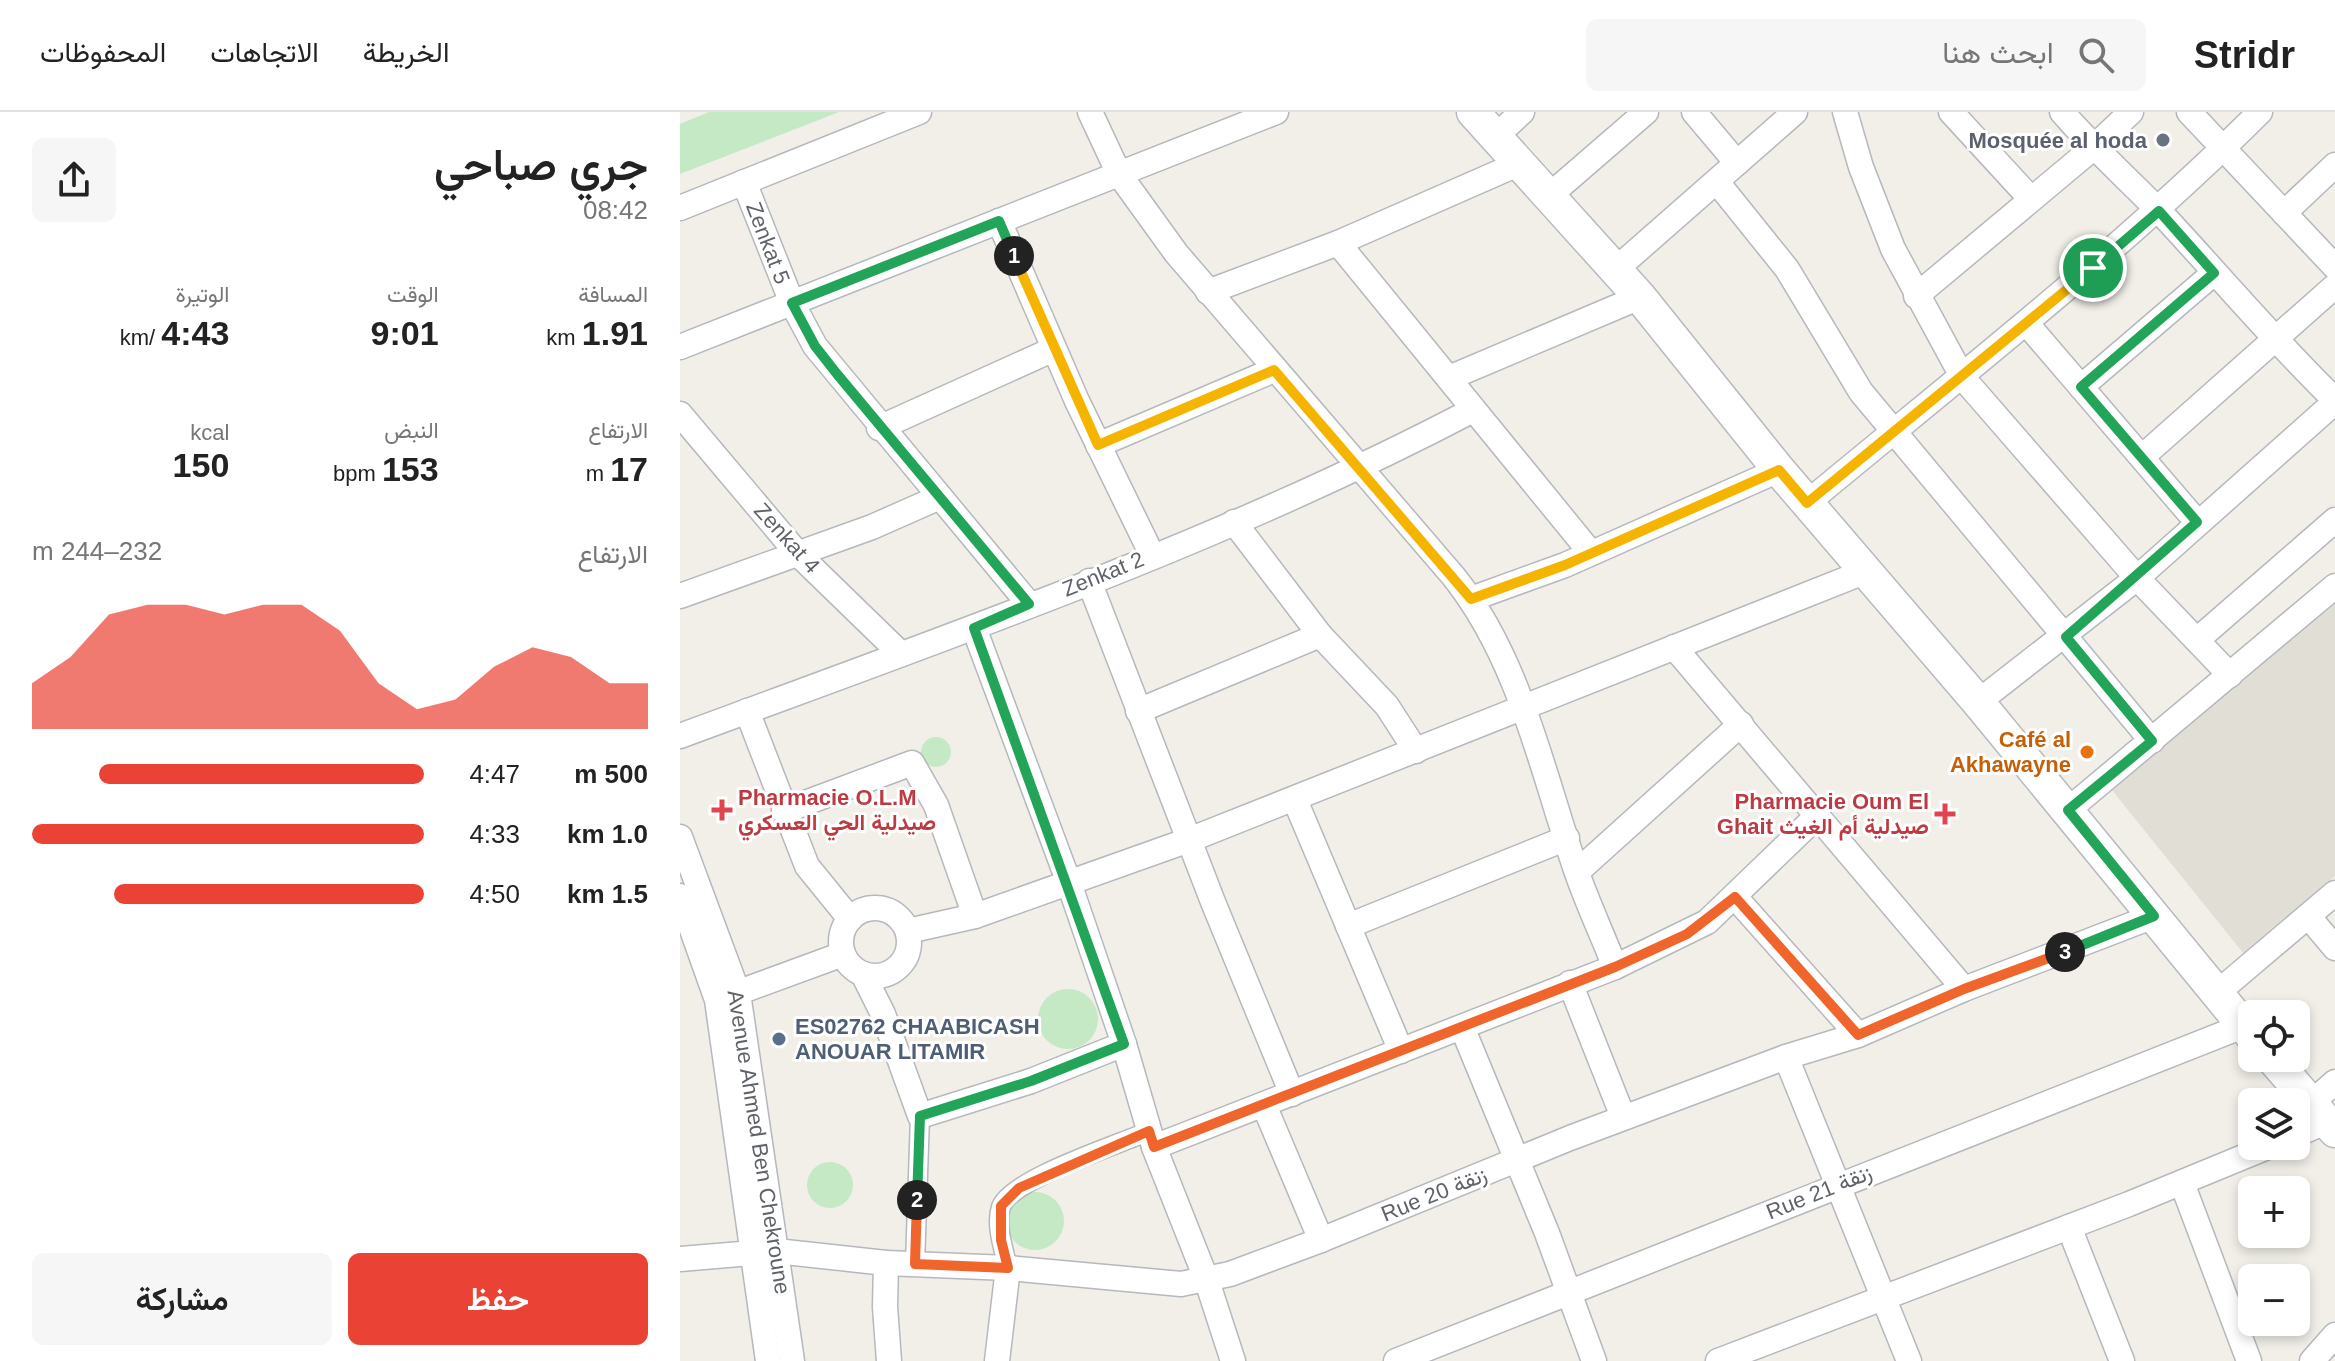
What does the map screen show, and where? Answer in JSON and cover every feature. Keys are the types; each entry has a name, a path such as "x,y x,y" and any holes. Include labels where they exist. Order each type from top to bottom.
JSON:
{"main road":[{"path":"1473,112 1640,297 1779,470 1978,702 2238,1019"},
{"path":"2287,1072 2327,1109"}],"street":[{"path":"680,208 919,112"},
{"path":"1090,112 1119,174 1208,292 1471,599 1502,655 1577,872 1615,967"},
{"path":"680,347 1276,112"},
{"path":"1495,137 1522,112"},
{"path":"1550,195 1646,112"},
{"path":"1694,112 1737,163"},
{"path":"1615,270 1795,112"},
{"path":"1845,112 1874,205 1916,296 1963,378 2137,578 2230,675"},
{"path":"1951,112 2030,198"},
{"path":"1978,702 2066,637 2137,578 2335,401 2275,341 2159,211 2093,148 2062,112"},
{"path":"1916,296 2093,148 2131,112"},
{"path":"2189,112 2335,267"},
{"path":"1807,503 1893,431 1963,378 2159,211 2260,112"},
{"path":"1208,292 1338,243 1518,164"},
{"path":"2284,213 2335,165"},
{"name":"Zenkat 5","path":"744,182 792,303 815,346 879,428 1029,604"},
{"path":"1717,182 1787,269 1861,392 2152,741"},
{"path":"999,221 1054,349 1152,555"},
{"path":"1338,243 1591,553"},
{"path":"2081,387 2214,273"},
{"path":"2142,457 2335,286"},
{"path":"1449,378 1640,297"},
{"path":"2027,324 2197,522"},
{"path":"879,428 1054,349"},
{"path":"1098,445 1274,370"},
{"name":"Zenkat 2","path":"680,736 974,628 1234,522 1473,410"},
{"name":"Zenkat 4","path":"680,414 798,554 901,654"},
{"path":"1471,599 1591,553 1779,470"},
{"path":"680,596 872,527 940,497"},
{"path":"2197,640 2335,520"},
{"path":"1234,522 1320,635 1387,706 1416,751"},
{"path":"908,931 975,916 1189,840 1523,710 1864,572"},
{"path":"1089,581 1292,1094"},
{"path":"2068,810 2335,586"},
{"path":"974,628 1069,883 1124,1044 1151,1139 1207,1281 1233,1361"},
{"path":"1138,711 1320,635"},
{"path":"1674,647 1964,989"},
{"path":"747,711 807,866 850,919"},
{"path":"1577,872 1741,724"},
{"path":"784,811 912,763 936,805 975,916"},
{"path":"1295,800 1401,1051"},
{"path":"997,1361 1008,1268 1001,1206 1019,1188 1151,1139 1264,1105 1615,967 1687,934 1735,897 1818,815"},
{"name":"Avenue Ahmed Ben Chekroune","path":"680,837 727,996 776,1251 792,1361"},
{"path":"1348,926 1567,838"},
{"path":"2217,993 2335,893"},
{"name":"Avenue Ahmed Ben Chekroune","path":"680,896 687,937 727,996 751,1250 768,1361"},
{"path":"1735,897 1858,1035"},
{"path":"863,974 882,976 899,967 909,950 908,931 898,916 882,908 865,909 850,919 843,929 843,954 863,974 883,1014 920,1116 915,1264"},
{"name":"Rue 20 زنقة","path":"681,1258 751,1250 776,1251 886,1263 1008,1268 1181,1284 1207,1281 1321,1240 1623,1117 1786,1057 1858,1035 1964,989 2154,916"},
{"path":"2308,916 2335,948"},
{"path":"727,996 843,954"},
{"path":"1570,983 1623,1117"},
{"path":"1462,1027 1517,1159 1594,1361"},
{"name":"Rue 21 زنقة","path":"1396,1361 1836,1184 2238,1035"},
{"path":"920,1116 1031,1081 1124,1044"},
{"path":"1786,1057 1909,1361"},
{"path":"1264,1105 1321,1240"},
{"path":"2310,1123 2327,1109"},
{"path":"1718,1361 2238,1159"},
{"path":"2182,1183 2249,1361"},
{"path":"2069,1227 2122,1361"},
{"path":"886,1263 889,1361"},
{"path":"2312,1361 2335,1335"}],"shaded area":[{"path":"2335,592 2335,876 2244,954 2107,784"}],"green space":[{"path":"709,112 839,112 680,174 680,124"},
{"path":"936,737 947,741 951,752 947,763 936,767 925,763 921,752 925,741"},
{"path":"1068,989 1079,991 1089,998 1096,1008 1096,1030 1089,1040 1079,1047 1068,1049 1057,1047 1047,1040 1040,1030 1038,1019 1040,1008 1047,998 1057,991"},
{"path":"830,1162 846,1169 853,1185 846,1201 830,1208 814,1201 807,1185 814,1169"},
{"path":"1035,1192 1046,1194 1055,1201 1062,1210 1062,1232 1055,1241 1046,1248 1035,1250 1024,1248 1015,1241 1008,1232 1006,1221 1008,1210 1015,1201 1024,1194"}],"place":[{"name":"Mosquée al hoda","path":"2163,140"},
{"name":"Café al Akhawayne","path":"2087,752"},
{"name":"Pharmacie O.L.M صيدلية الحي العسكري","path":"722,810"},
{"name":"Pharmacie Oum El Ghait صيدلية أم الغيث","path":"1945,814"},
{"name":"ES02762 CHAABICASH ANOUAR LITAMIR","path":"779,1039"}],"route":[{"path":"2159,211 2214,273 2081,387 2197,522 2137,578 2066,637 2152,741 2068,810 2154,916 1964,989 1858,1035 1800,966 1735,897 1707,922 1687,934 1615,967 1154,1147 1149,1131 1019,1188 1001,1206 1001,1240 1008,1268 915,1264 920,1116 1031,1081 1124,1044 1069,883 974,628 1029,604 879,428 815,346 792,303 999,221 1098,445 1274,370 1471,599 1565,565 1779,470 1807,503 1893,431 1963,378 2093,268 2159,211"}]}
